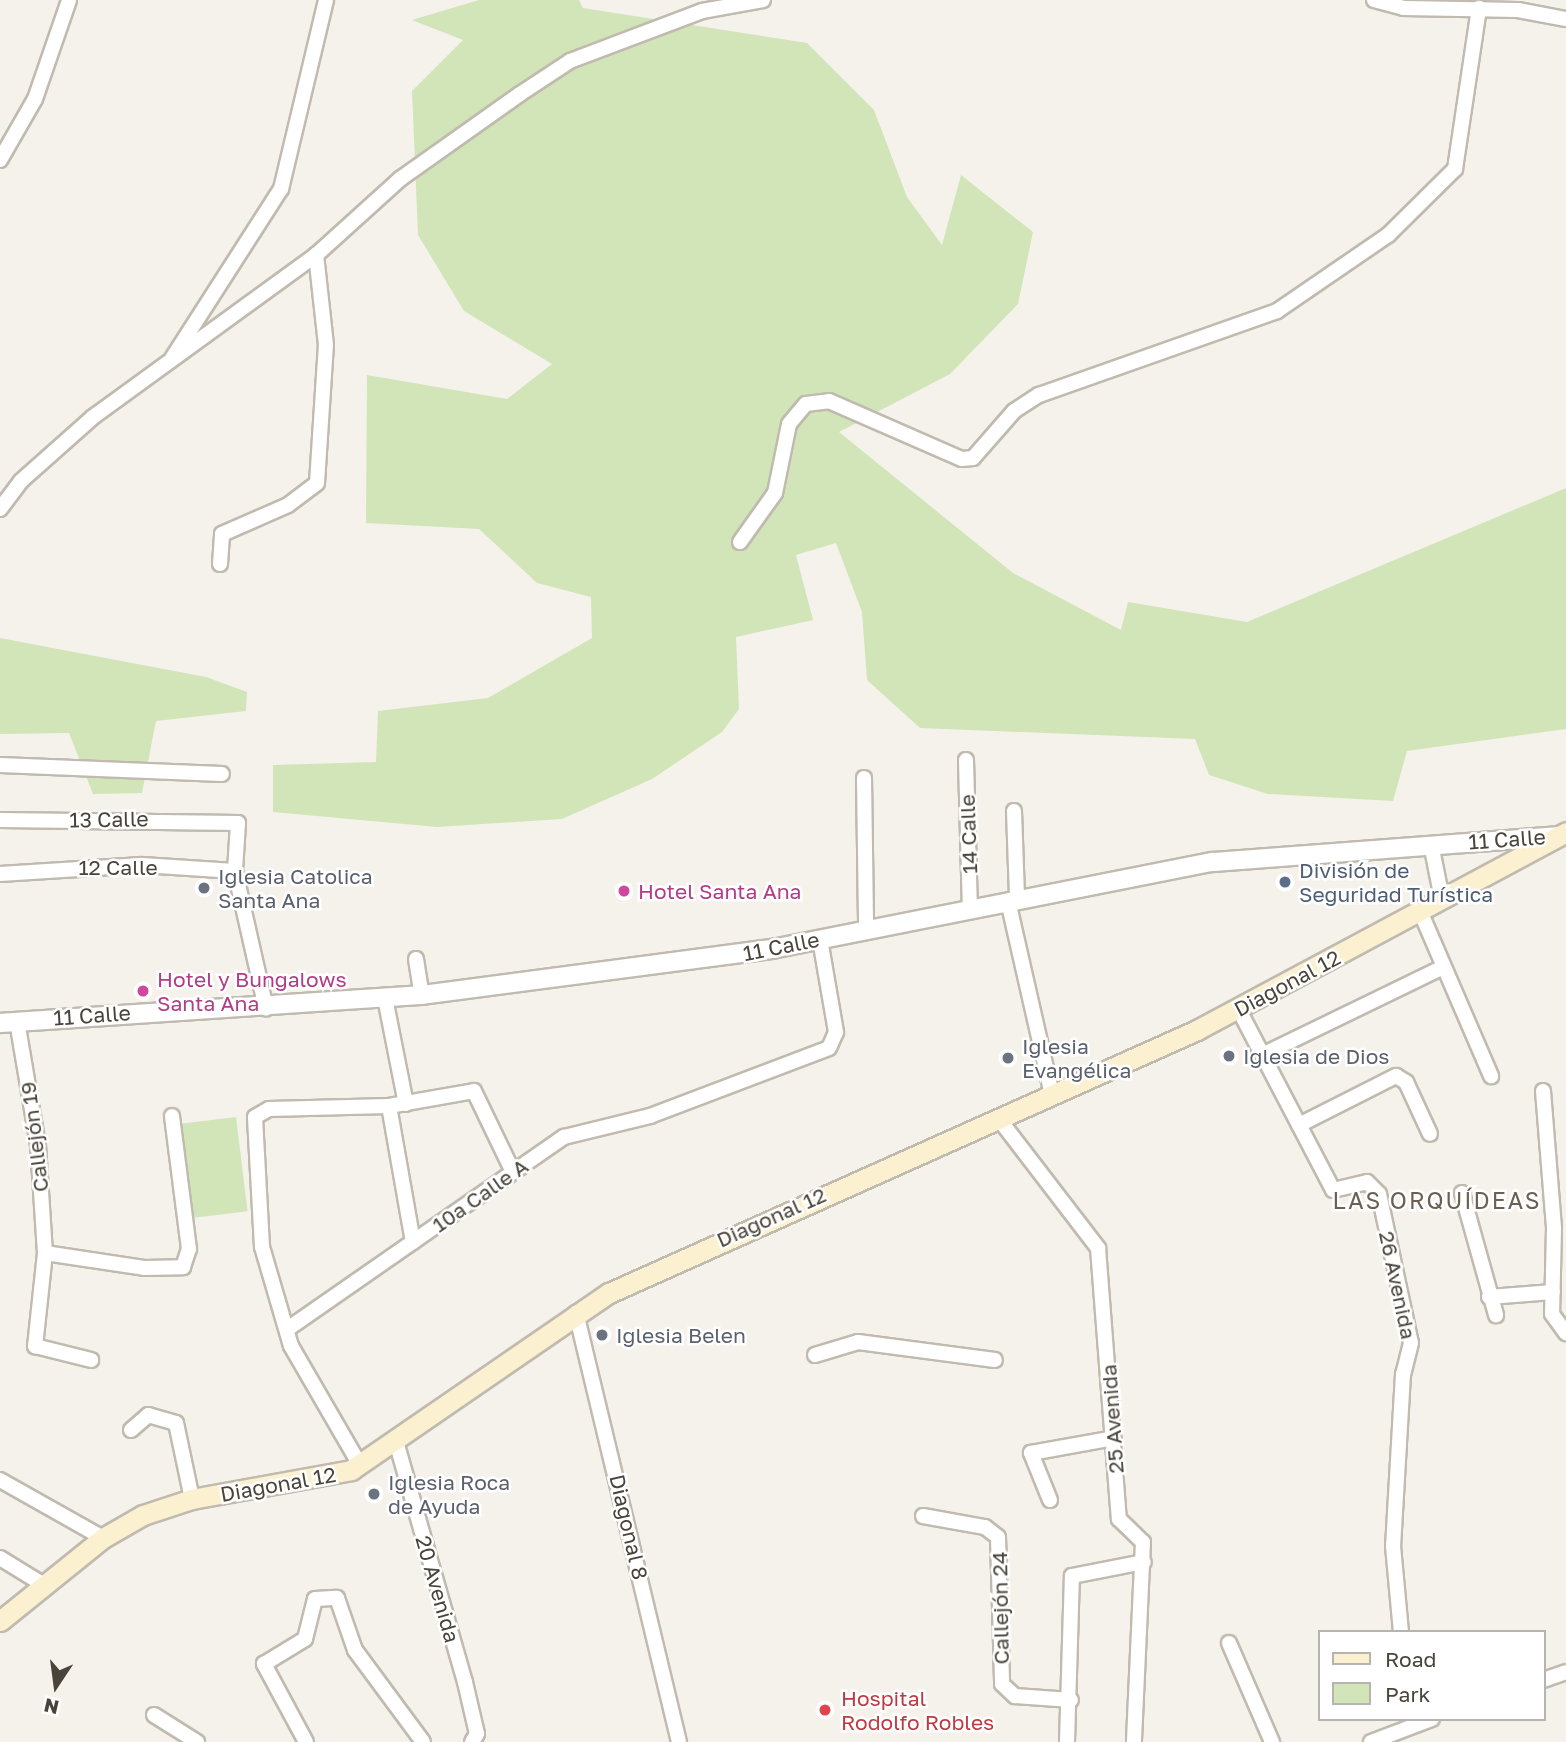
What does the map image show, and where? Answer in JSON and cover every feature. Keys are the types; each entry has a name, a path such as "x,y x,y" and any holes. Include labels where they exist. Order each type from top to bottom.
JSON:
{"main road":[{"name":"Diagonal 12","path":"0,1621 103,1538 192,1499 312,1480 360,1465 576,1313 692,1252 999,1119 1239,1010 1562,834"}],"street":[{"path":"0,160 34,99 69,0"},
{"path":"168,364 281,189 326,0"},
{"path":"0,509 21,481 93,417 316,255 400,179 570,61 702,12 763,0"},
{"path":"1374,0 1403,8 1479,8 1566,19"},
{"path":"740,542 775,493 789,424 806,404 830,401 962,459 973,458 1014,411 1039,395 1277,311 1388,234 1455,169 1479,8"},
{"path":"220,564 222,534 288,505 317,483 326,345 316,255"},
{"name":"14 Calle","path":"966,760 970,909"},
{"path":"0,765 65,770 222,774"},
{"path":"864,778 866,930"},
{"path":"1014,811 1013,900 1052,1095"},
{"name":"13 Calle","path":"0,820 217,818 238,823 236,871"},
{"name":"11 Calle","path":"8,1022 266,1009 422,995 820,939 1213,862 1562,834"},
{"path":"1431,844 1442,899"},
{"name":"12 Calle","path":"0,874 142,865 236,871"},
{"path":"236,871 266,1009"},
{"path":"1420,911 1491,1076"},
{"name":"10a Calle A","path":"289,1328 569,1135 650,1116 834,1043 820,939"},
{"path":"416,959 422,995"},
{"path":"1262,1055 1443,967"},
{"path":"385,998 406,1104"},
{"name":"26 Avenida","path":"1239,1010 1333,1190 1361,1182 1377,1190 1411,1343 1403,1374 1394,1540 1401,1630"},
{"name":"Callejón 19","path":"8,1022 38,1145 45,1253 35,1346 91,1360"},
{"path":"1299,1125 1396,1076 1406,1082 1430,1135"},
{"path":"1543,1091 1553,1321 1566,1333"},
{"path":"360,1465 294,1353 289,1328 262,1247 255,1117 270,1109 389,1107 478,1092 513,1172"},
{"path":"389,1107 412,1241"},
{"path":"45,1253 144,1268 183,1267 189,1249 172,1116"},
{"name":"25 Avenida","path":"999,1119 1098,1248 1119,1519 1143,1539 1134,1742"},
{"path":"1462,1193 1496,1315"},
{"path":"1489,1297 1553,1292"},
{"name":"Diagonal 8","path":"576,1313 678,1742"},
{"path":"816,1355 858,1342 995,1360"},
{"path":"131,1430 148,1415 176,1423 192,1499"},
{"name":"20 Avenida","path":"395,1438 466,1682 474,1741"},
{"path":"1050,1500 1031,1453 1114,1438"},
{"path":"0,1480 103,1538"},
{"name":"Callejón 24","path":"923,1516 985,1527 998,1536 1002,1684 1014,1696 1071,1700"},
{"path":"0,1558 44,1585"},
{"path":"1067,1742 1071,1700 1074,1574 1144,1562"},
{"path":"306,1742 264,1664 305,1639 313,1601 335,1598 355,1650 423,1742"},
{"path":"1229,1643 1272,1742"},
{"path":"1545,1679 1566,1672"},
{"path":"154,1715 197,1742"},
{"path":"1371,1742 1424,1721"}],"green space":[{"path":"479,0 579,0 583,8 807,43 874,110 907,197 942,245 961,175 1033,232 1018,304 950,374 839,432 1013,573 1121,630 1128,602 1247,622 1566,488 1566,729 1407,751 1393,801 1268,794 1209,775 1195,739 920,728 867,680 862,612 836,543 796,555 813,620 736,637 739,709 722,732 652,779 562,819 437,827 273,812 273,765 376,762 378,711 488,698 592,638 591,597 537,583 479,529 366,523 367,375 507,399 552,364 464,311 418,235 412,91 463,40 412,20"},
{"path":"0,638 206,677 247,692 246,711 156,721 142,793 93,794 69,733 0,734"},
{"path":"236,1117 248,1211 192,1218 180,1124"}],"place":[{"name":"División de Seguridad Turística","path":"1285,882"},
{"name":"Iglesia Catolica Santa Ana","path":"204,888"},
{"name":"Hotel Santa Ana","path":"624,891"},
{"name":"Hotel y Bungalows Santa Ana","path":"143,991"},
{"name":"Iglesia de Dios","path":"1229,1056"},
{"name":"Iglesia Evangélica","path":"1008,1058"},
{"name":"Iglesia Belen","path":"602,1335"},
{"name":"Iglesia Roca de Ayuda","path":"374,1494"},
{"name":"Hospital Rodolfo Robles","path":"825,1710"}],"district":[{"name":"LAS ORQUÍDEAS","path":"1437,1200"}]}
